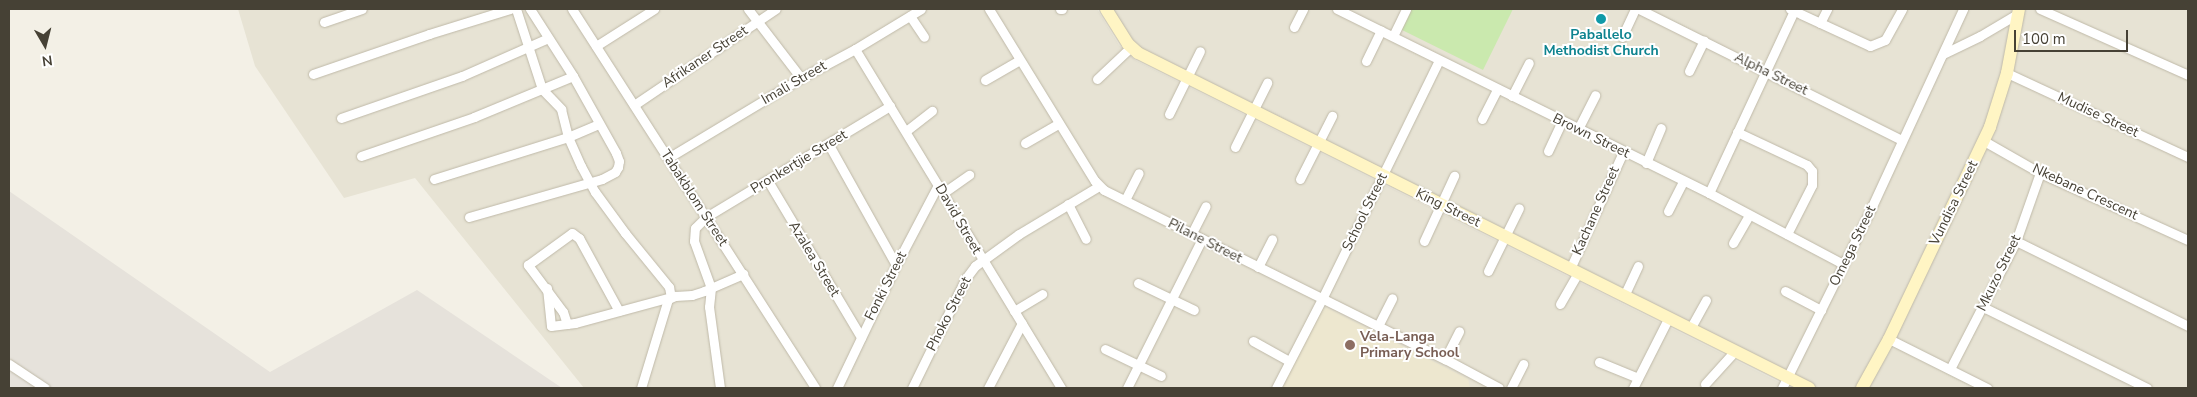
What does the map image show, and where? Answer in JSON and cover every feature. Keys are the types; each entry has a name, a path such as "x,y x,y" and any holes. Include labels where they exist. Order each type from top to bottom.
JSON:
{"street":[{"path":"324,22 362,9"},
{"path":"313,74 429,34 510,9"},
{"path":"516,9 542,89 561,109 568,137 590,182 624,233 669,287 671,297 664,306 641,388"},
{"path":"469,217 590,182 615,172 619,161 573,76 530,9"},
{"name":"Tabakblom Street","path":"572,9 815,388"},
{"path":"596,46 654,9"},
{"path":"748,9 801,78"},
{"name":"Afrikaner Street","path":"634,104 776,9"},
{"name":"Imali Street","path":"668,158 801,78 922,9"},
{"name":"Pilane Street","path":"989,9 1099,186 1445,359 1484,384 1499,388"},
{"name":"King Street","path":"1106,9 1131,48 1187,78 1690,329 1734,352 1785,383 1808,388"},
{"path":"1294,27 1303,9"},
{"name":"Brown Street","path":"1338,9 1562,122 1709,193 1843,264"},
{"path":"1393,36 1406,9"},
{"path":"1622,37 1637,9"},
{"name":"Alpha Street","path":"1637,9 1704,40 1902,140"},
{"path":"1820,23 1827,9"},
{"path":"1709,193 1792,10 1864,45 1875,45 1885,40 1902,9"},
{"name":"Omega Street","path":"1785,383 1963,9"},
{"path":"2040,9 2188,75"},
{"path":"1943,54 1980,36 2018,12"},
{"name":"Vundisa Street","path":"1862,388 1889,339 1984,141 1996,112 2008,73 2018,12"},
{"path":"910,16 924,37"},
{"path":"1366,61 1381,30"},
{"path":"341,118 462,76 548,38"},
{"path":"1689,70 1704,40"},
{"path":"1097,79 1131,48"},
{"name":"David Street","path":"854,49 906,131 1060,388"},
{"path":"1168,114 1200,51"},
{"path":"985,80 1019,60"},
{"name":"School Street","path":"1276,388 1322,299 1439,60"},
{"path":"1512,96 1528,63"},
{"name":"Mudise Street","path":"2008,73 2188,158"},
{"path":"361,156 474,117 573,76"},
{"path":"1235,147 1267,84"},
{"path":"1482,119 1497,89"},
{"path":"1578,129 1594,96"},
{"name":"Pronkertjie Street","path":"706,217 829,145 890,106"},
{"path":"906,131 932,111"},
{"path":"1300,179 1332,116"},
{"path":"1548,152 1562,122"},
{"path":"1025,143 1059,123"},
{"path":"434,179 568,137 598,124"},
{"path":"1646,163 1661,128"},
{"path":"1737,132 1807,165 1812,172 1812,185 1787,234"},
{"name":"Nkebane Crescent","path":"1984,141 2040,173 2188,240"},
{"path":"829,145 896,265"},
{"name":"Kachane Street","path":"1560,304 1623,152"},
{"path":"1125,200 1139,173"},
{"name":"Mkuzo Street","path":"1950,369 2016,241 2040,173"},
{"path":"941,189 969,175"},
{"path":"1424,241 1454,176"},
{"name":"Azalea Street","path":"768,181 861,337"},
{"path":"1668,211 1683,181"},
{"name":"Phoko Street","path":"912,388 966,278 982,259 1099,186"},
{"name":"Fonki Street","path":"836,388 896,265 941,189"},
{"path":"1068,204 1086,239"},
{"path":"1192,234 1206,206"},
{"path":"1488,271 1519,208"},
{"path":"1733,243 1749,215"},
{"path":"706,217 695,228 693,236 711,288 709,307 720,388"},
{"path":"567,324 563,312 528,265 572,233 579,238 619,311"},
{"path":"1127,388 1170,299 1202,239"},
{"path":"1258,267 1272,239"},
{"path":"2016,241 2188,326"},
{"path":"1624,296 1638,266"},
{"path":"546,287 551,326 567,324 671,297 692,295 743,274"},
{"path":"1138,283 1194,310"},
{"path":"1785,291 1821,310"},
{"path":"1014,311 1042,294"},
{"path":"1378,326 1392,298"},
{"path":"1690,329 1706,300"},
{"path":"1983,307 2147,388"},
{"path":"1633,388 1668,319"},
{"path":"988,388 1022,323"},
{"path":"1445,359 1460,331"},
{"path":"1889,339 1987,388"},
{"path":"1253,341 1289,362"},
{"path":"1105,349 1161,376"},
{"path":"1706,384 1734,352"},
{"path":"1599,362 1638,378"},
{"path":"9,364 45,388"},
{"path":"1511,388 1523,364"}],"shaded area":[{"path":"238,9 1097,9 1119,45 1135,60 1791,388 584,388 415,178 344,198 255,66"},
{"path":"1105,9 2188,9 2188,388 1817,388 1138,51"},
{"path":"9,191 270,372 417,290 562,388 9,388"},
{"name":"Vela-Langa Primary School","path":"1327,308 1468,379 1470,388 1278,388 1317,310"}],"green space":[{"path":"1410,9 1513,9 1483,70 1400,29"}],"place":[{"name":"Paballelo Methodist Church","path":"1601,19"},
{"name":"Vela-Langa Primary School","path":"1350,345"}]}
